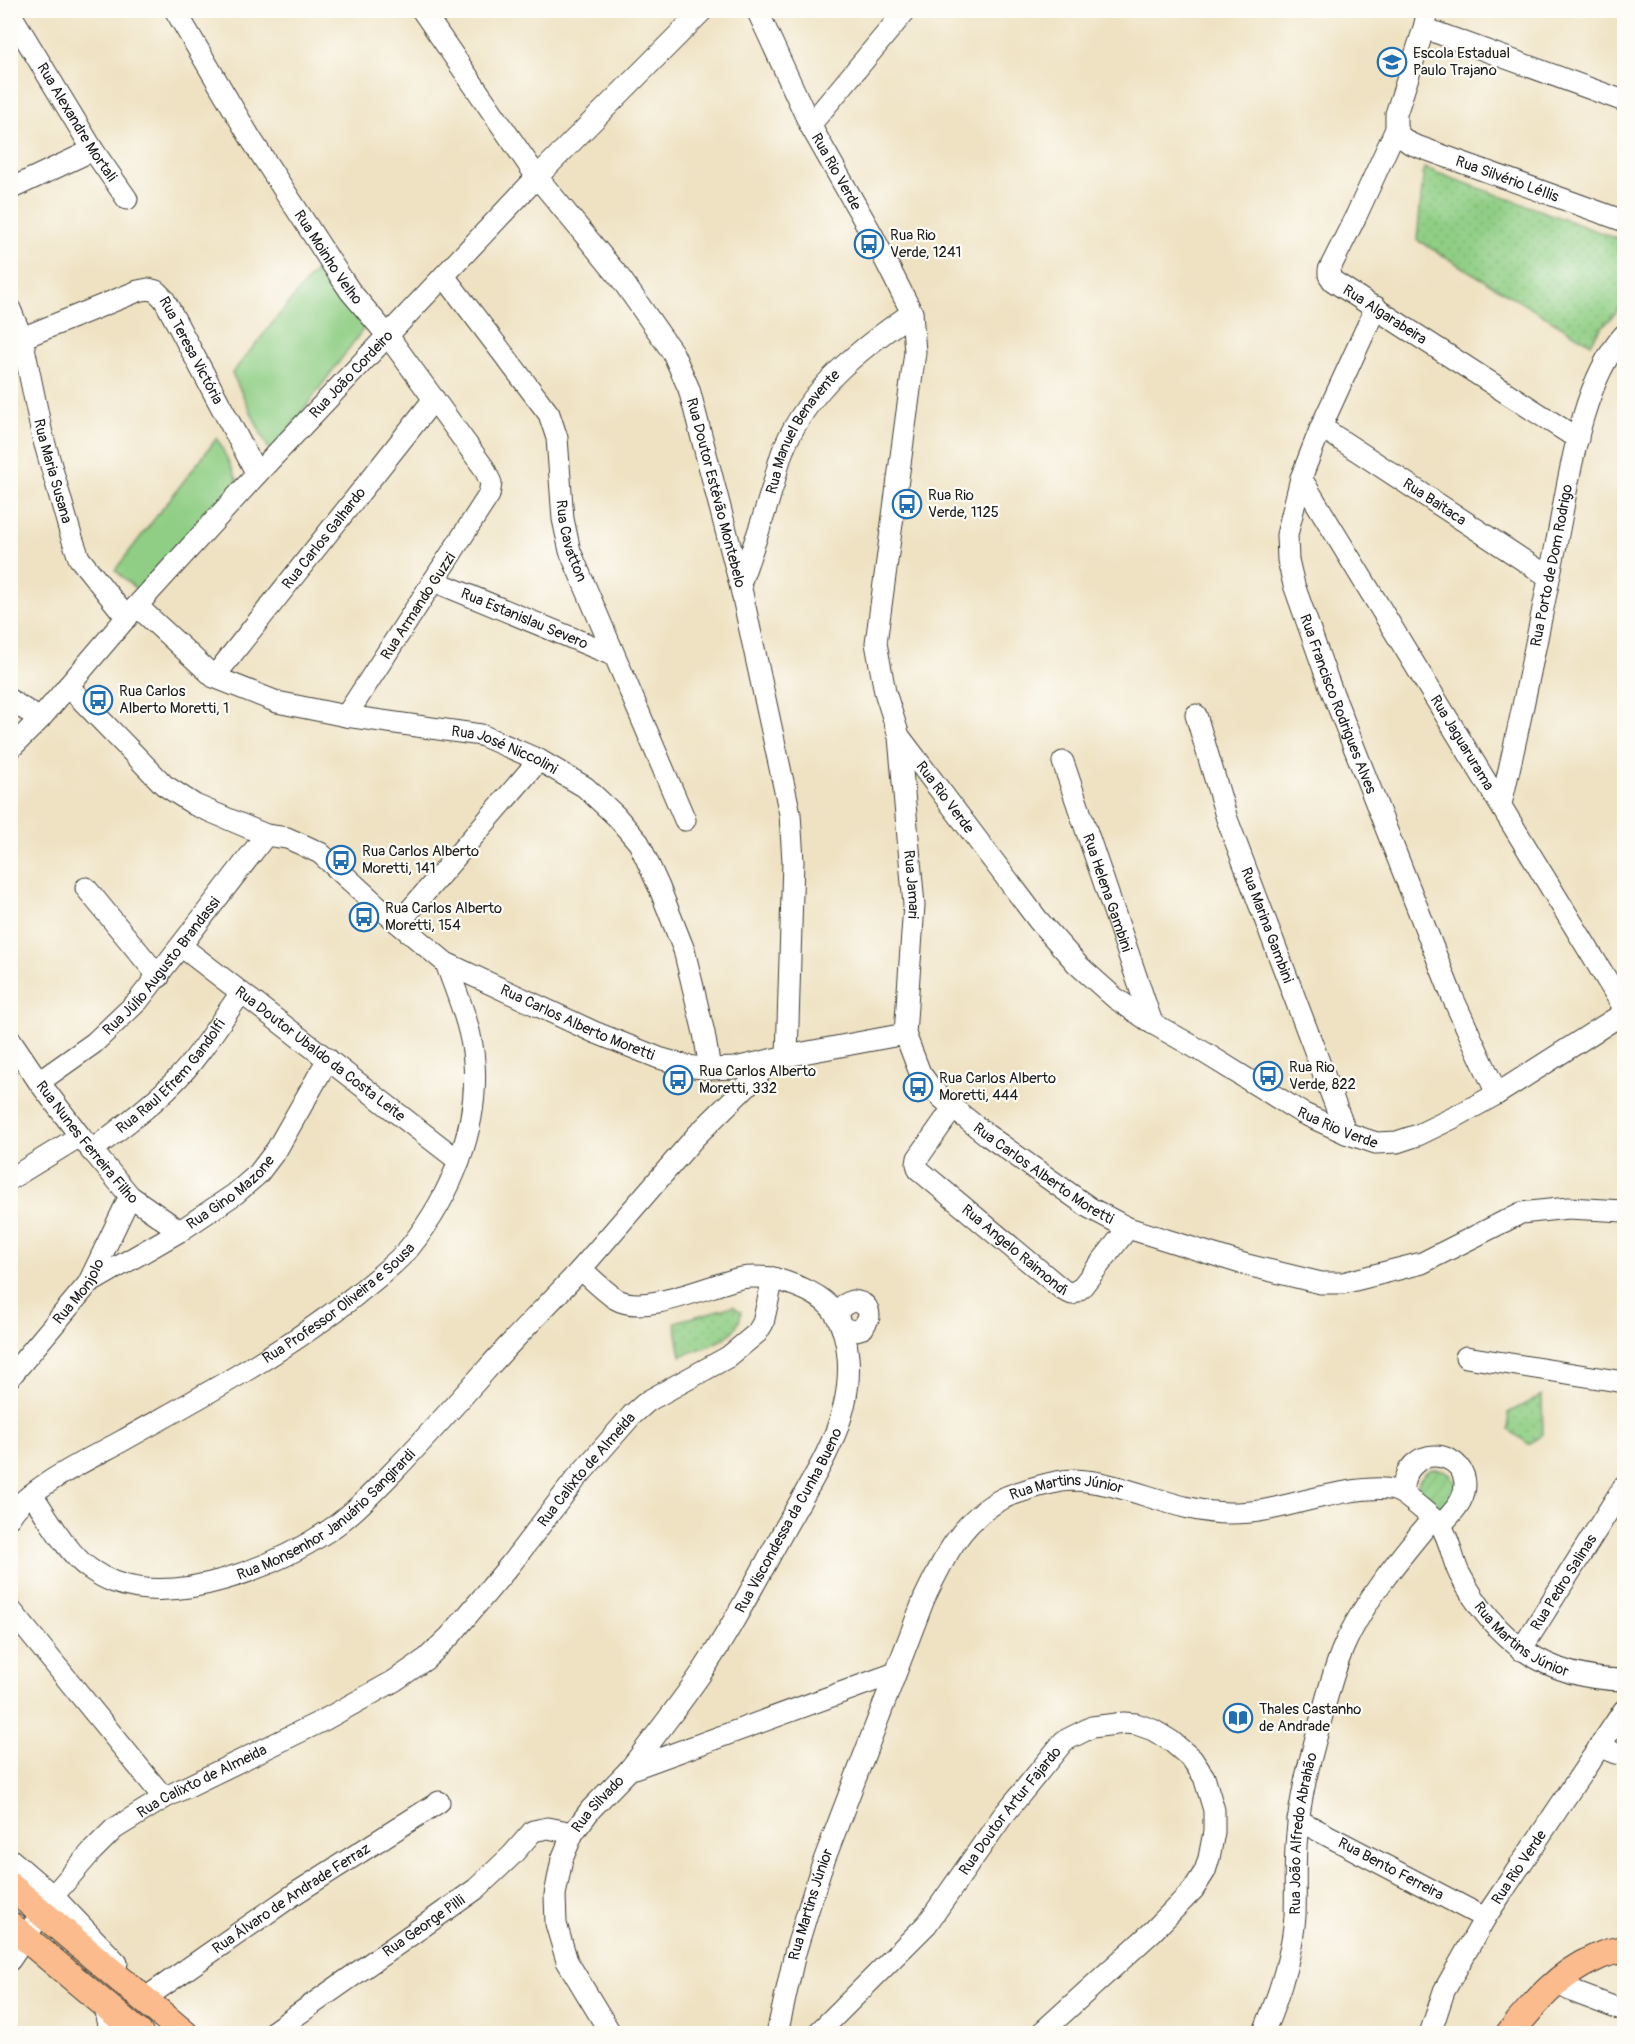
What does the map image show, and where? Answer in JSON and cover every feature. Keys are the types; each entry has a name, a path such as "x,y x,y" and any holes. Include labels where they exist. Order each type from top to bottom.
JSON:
{"main road":[{"path":"10,1886 47,1904 144,1999 185,2034"},
{"path":"17,1931 140,2034"},
{"path":"1509,2034 1554,1982 1575,1967 1600,1955 1624,1950"}],"street":[{"name":"Rua Moinho Velho","path":"175,10 251,139 350,291 388,336 484,468 491,483 489,495"},
{"name":"Rua Doutor Estêvão Montebelo","path":"422,10 537,177 621,279 674,353 689,389 740,584 790,814 793,884 780,1058"},
{"name":"Rua João Cordeiro","path":"10,749 258,474 537,177 703,10"},
{"name":"Rua Rio Verde","path":"757,10 810,125 873,236 912,313 915,352 876,644 885,692 899,736 1038,920 1078,965 1115,998 1152,1023 1302,1113 1346,1133 1376,1143 1396,1142 1418,1135 1497,1094 1624,1013"},
{"path":"810,125 906,10"},
{"name":"Rua Alexandre Mortali","path":"10,13 93,150 127,199"},
{"path":"1426,19 1624,101"},
{"name":"Rua Algarabeira","path":"1426,19 1396,114 1396,129 1329,270 1329,275 1333,281 1578,439"},
{"name":"Rua Silvério Léllis","path":"1396,129 1401,137 1411,144 1624,221"},
{"path":"10,189 93,150"},
{"name":"Rua Cavatton","path":"444,276 549,414 556,438 563,519 570,551 685,820"},
{"name":"Rua Teresa Victória","path":"22,338 138,291 148,289 156,291 164,299 184,334 258,474"},
{"name":"Rua Francisco Rodrigues Alves","path":"1376,307 1321,427 1301,478 1287,535 1288,560 1294,585 1328,681 1452,996 1497,1094"},
{"name":"Rua Maria Susana","path":"10,309 22,338 42,434 70,532 80,558 132,612"},
{"name":"Rua Manuel Benavente","path":"740,584 771,492 783,448 802,412 844,364 912,313"},
{"name":"Rua Porto de Dom Rodrigo","path":"1502,804 1578,439 1598,373 1624,335"},
{"name":"Rua Carlos Galhardo","path":"214,677 434,399"},
{"name":"Rua Baitaca","path":"1321,427 1549,576"},
{"name":"Rua Jaguarurama","path":"1301,478 1502,804 1624,1008"},
{"name":"Rua Armando Guzzi","path":"346,716 489,495"},
{"name":"Rua Estanislau Severo","path":"434,581 613,655"},
{"name":"Rua José Niccolini","path":"132,612 214,677 277,702 346,716 481,735 539,760 585,787 616,816 639,843 660,887 684,950 704,1033 710,1069"},
{"name":"Rua Carlos Alberto Moretti","path":"68,686 164,785 195,805 266,835 287,838 320,853 446,963 594,1032 659,1058 687,1066 710,1069 735,1068 905,1034 920,1073 932,1089 953,1108 1090,1208 1128,1228 1247,1265 1321,1283 1344,1283 1422,1263 1521,1213 1568,1208 1624,1211"},
{"path":"10,700 40,718"},
{"name":"Rua Marina Gambini","path":"1196,714 1227,819 1346,1133"},
{"name":"Rua Jamari","path":"899,736 914,904 905,1034"},
{"path":"399,923 539,760"},
{"name":"Rua Helena Gambini","path":"1063,762 1152,1023"},
{"path":"905,804 910,791 914,788 932,791 951,803"},
{"name":"Rua Júlio Augusto Brandassi","path":"39,1082 94,1043 138,1001 159,977 266,835"},
{"path":"86,888 159,977"},
{"name":"Rua Doutor Ubaldo da Costa Leite","path":"181,946 459,1161"},
{"name":"Rua Professor Oliveira e Sousa","path":"10,1517 13,1511 32,1494 255,1366 324,1321 384,1272 409,1248 437,1210 459,1161 471,1119 475,1086 474,1061 468,1027 446,963"},
{"name":"Rua Raul Efrem Gandolfi","path":"10,1179 86,1143 149,1106 192,1062 241,993"},
{"name":"Rua Nunes Ferreira Filho","path":"10,1039 39,1082 130,1196 180,1231"},
{"path":"773,1278 756,1276 740,1278 669,1300 628,1304 616,1299 581,1269 696,1137 780,1058"},
{"name":"Rua Gino Mazone","path":"88,1284 180,1231 235,1194 258,1174 277,1149 328,1059"},
{"name":"Rua Angelo Raimondi","path":"953,1108 918,1158 919,1170 1047,1278 1070,1294 1081,1288 1128,1228"},
{"name":"Rua Monjolo","path":"10,1377 88,1284 130,1196"},
{"name":"Rua Monsenhor Januário Sangirardi","path":"32,1494 63,1541 87,1568 113,1582 138,1588 164,1590 205,1585 265,1566 328,1531 353,1511 439,1424 581,1269"},
{"name":"Rua Viscondessa da Cunha Bueno","path":"629,1770 701,1673 747,1596 831,1444 844,1406 848,1359 839,1321 828,1305 812,1293 773,1278"},
{"name":"Rua Calixto de Almeida","path":"10,1960 17,1931 47,1904 114,1829 164,1798 324,1720 394,1681 426,1659 451,1635 510,1565 575,1480 632,1415 648,1401 728,1357 757,1333 763,1323 773,1278"},
{"path":"1466,1357 1624,1382"},
{"path":"1402,1492 1408,1472 1420,1460 1437,1456 1452,1460 1462,1472 1465,1489 1454,1512 1436,1522"},
{"name":"Rua Martins Júnior","path":"777,2034 795,1953 820,1871 924,1599 943,1559 969,1522 1005,1497 1046,1484 1072,1480 1126,1490 1189,1508 1228,1513 1264,1510 1365,1489 1402,1492 1436,1522 1455,1566 1471,1595 1496,1627 1521,1650 1558,1669 1581,1676 1624,1680"},
{"name":"Rua Pedro Salinas","path":"1521,1650 1624,1486"},
{"name":"Rua João Alfredo Abrahão","path":"1263,2034 1288,1963 1295,1918 1298,1820 1310,1757 1329,1688 1345,1644 1389,1571 1436,1522"},
{"path":"10,1609 164,1798"},
{"name":"Rua Silvado","path":"611,2034 567,1961 556,1924 555,1895 562,1859 573,1833 591,1809 629,1770 895,1673"},
{"name":"Rua Rio Verde","path":"1431,2034 1444,1991 1485,1918 1624,1710"},
{"name":"Rua Doutor Artur Fajardo","path":"817,2034 927,1924 1002,1817 1064,1741 1092,1726 1136,1724 1153,1730 1171,1741 1192,1760 1204,1777 1214,1810 1214,1832 1205,1871 1193,1890 1152,1932 1040,2034"},
{"path":"1599,1746 1624,1754"},
{"name":"Rua Álvaro de Andrade Ferraz","path":"144,1999 296,1893 439,1802"},
{"name":"Rua Bento Ferreira","path":"1298,1820 1485,1918"},
{"name":"Rua George Pilli","path":"270,2034 476,1889 512,1855 533,1831 548,1828 573,1833"},
{"path":"10,1859 47,1904"},
{"path":"1554,1982 1624,2012"},
{"path":"104,2003 111,2034"}],"green space":[{"path":"1424,168 1624,241 1624,304 1597,333 1591,344 1417,240"},
{"path":"320,265 364,328 271,454 232,373"},
{"path":"217,438 238,481 137,590 115,570"},
{"path":"733,1306 741,1312 734,1330 718,1342 681,1356 675,1322"},
{"path":"1542,1395 1543,1434 1529,1444 1509,1430 1508,1413"},
{"path":"1432,1469 1447,1472 1457,1485 1446,1507 1434,1507 1418,1496 1420,1480"}],"place":[{"name":"Escola Estadual Paulo Trajano","path":"1392,62"},
{"name":"Rua Rio Verde, 1241","path":"869,244"},
{"name":"Rua Rio Verde, 1125","path":"907,504"},
{"name":"Rua Carlos Alberto Moretti, 1","path":"98,700"},
{"name":"Rua Carlos Alberto Moretti, 141","path":"341,860"},
{"name":"Rua Carlos Alberto Moretti, 154","path":"364,917"},
{"name":"Rua Rio Verde, 822","path":"1268,1076"},
{"name":"Rua Carlos Alberto Moretti, 332","path":"678,1080"},
{"name":"Rua Carlos Alberto Moretti, 444","path":"918,1087"},
{"name":"Thales Castanho de Andrade","path":"1238,1718"}]}
